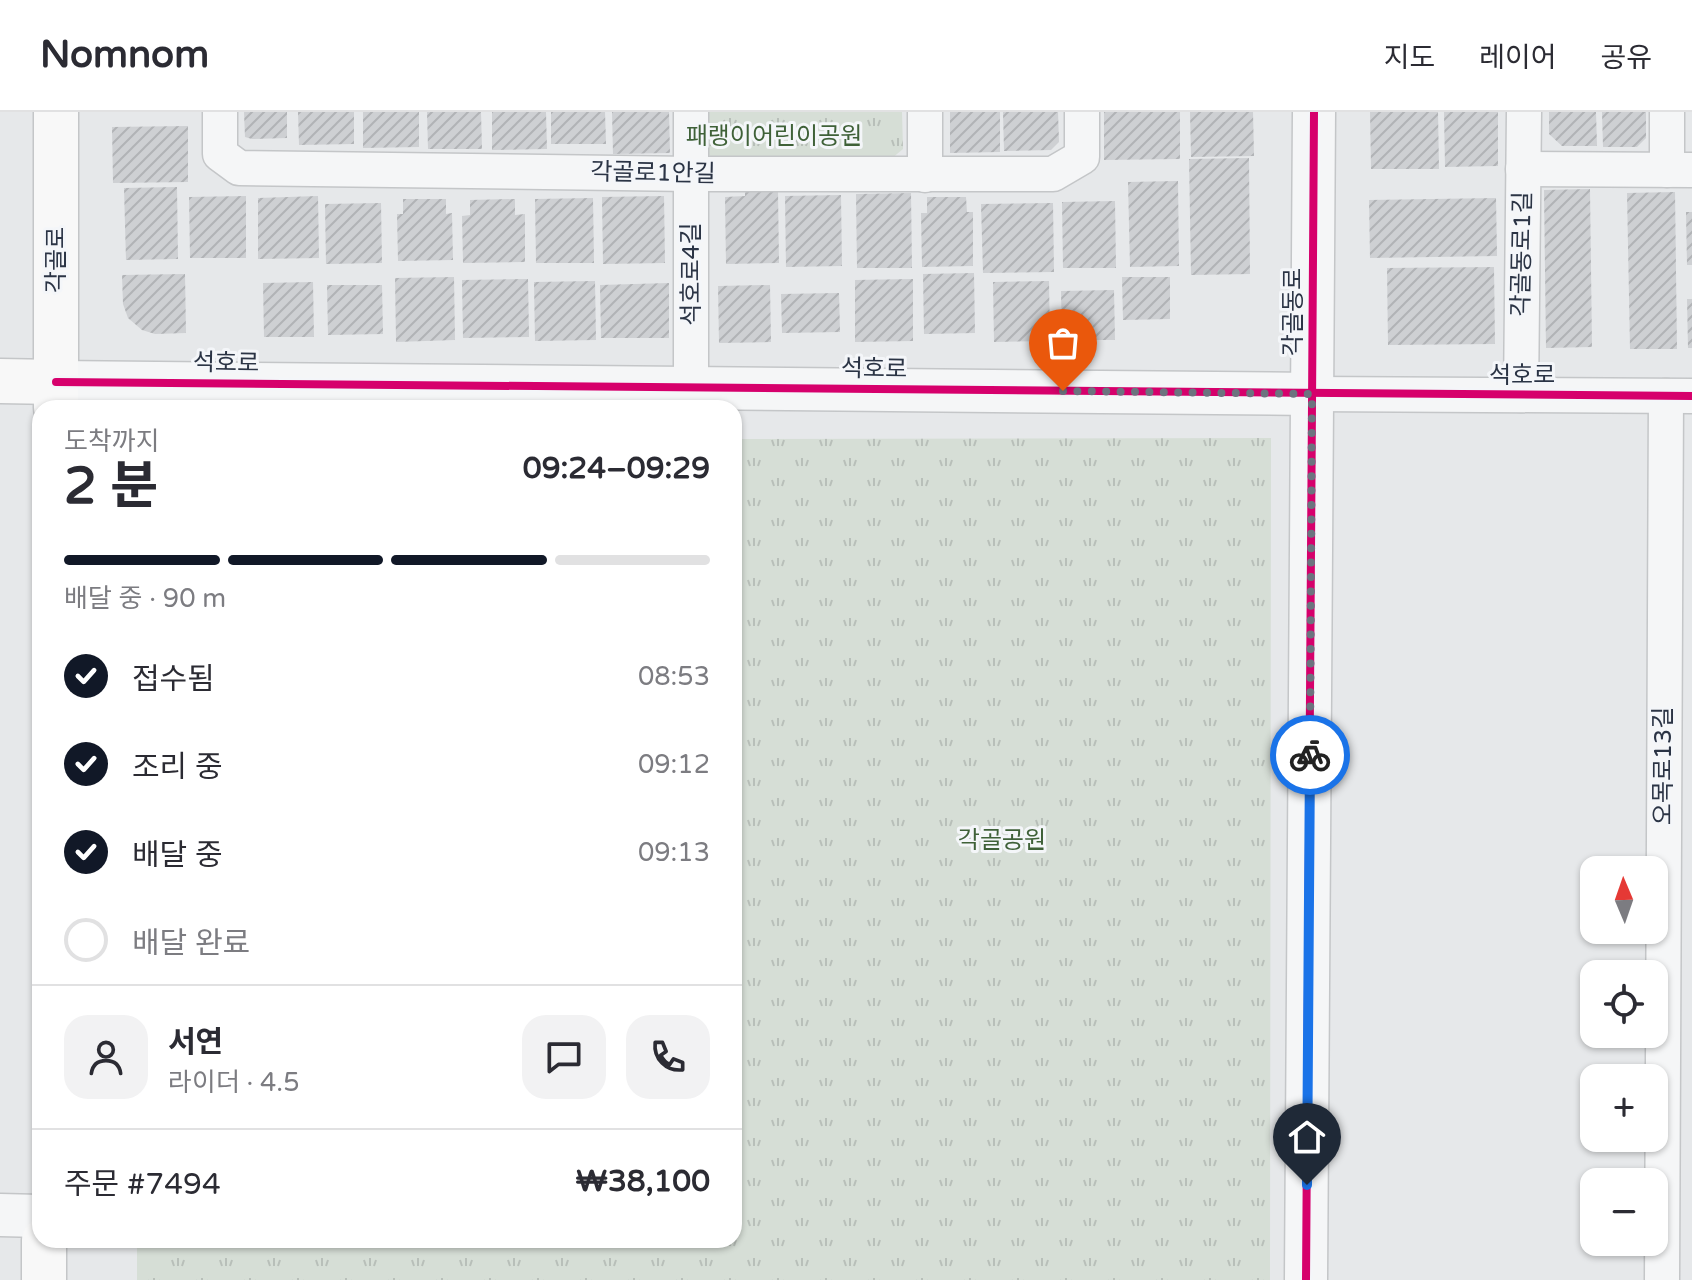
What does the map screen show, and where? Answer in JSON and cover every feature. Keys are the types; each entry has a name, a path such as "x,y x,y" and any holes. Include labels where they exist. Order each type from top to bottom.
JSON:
{"main road":[{"name":"각골로","path":"56,112 56,395"},
{"name":"석호로","path":"0,381 56,395"},
{"path":"44,1248 44,1280"}],"street":[{"name":"각골로1안길","path":"220,112 220,154 239,168 925,175 1053,174 1082,157 1082,112"},
{"name":"석호로4길","path":"691,112 691,387"},
{"path":"925,112 925,175"},
{"name":"각골동로","path":"1306,1280 1314,112"},
{"name":"각골동로1길","path":"1521,395 1524,112"},
{"path":"1523,169 1680,170 1667,112"},
{"name":"석호로","path":"56,395 691,387 1679,396"},
{"name":"오목로13길","path":"1662,1280 1677,924 1679,396"},
{"path":"0,1215 32,1216"},
{"path":"1683,1280 1692,1275"}],"green space":[{"name":"패랭이어린이공원","path":"705,112 902,112 903,149 891,159 717,162 706,152"},
{"name":"각골공원","path":"1271,438 1270,1280 137,1280 137,1248 742,1248 742,439"}],"building":[{"path":"244,112 287,112 287,138 245,137"},
{"path":"298,112 354,112 354,144 299,145"},
{"path":"363,112 419,112 419,147 363,148"},
{"path":"427,112 481,112 482,149 428,149"},
{"path":"492,112 546,112 547,149 492,150"},
{"path":"551,112 605,112 606,144 551,144"},
{"path":"612,112 669,112 670,153 613,154"},
{"path":"950,112 1000,112 1000,152 950,153"},
{"path":"1003,112 1058,112 1059,142 1051,150 1004,151"},
{"path":"1104,112 1180,112 1180,159 1104,160"},
{"path":"1190,112 1253,112 1254,156 1191,157"},
{"path":"1370,112 1438,112 1439,169 1371,169"},
{"path":"1444,112 1498,112 1498,166 1445,167"},
{"path":"1549,112 1596,112 1597,146 1562,146 1549,134"},
{"path":"1602,112 1646,112 1646,138 1637,147 1603,147"},
{"path":"188,126 188,182 113,183 112,127"},
{"path":"1249,158 1250,274 1191,275 1189,159"},
{"path":"1178,181 1179,266 1130,267 1128,182"},
{"path":"177,187 178,259 126,260 124,188"},
{"path":"1590,189 1592,347 1546,348 1544,190"},
{"path":"745,191 778,191 779,263 726,264 725,197 745,196"},
{"path":"1675,192 1677,349 1630,349 1627,193"},
{"path":"911,193 912,268 857,268 856,194"},
{"path":"841,195 842,266 786,267 785,196"},
{"path":"246,196 246,258 190,258 189,197"},
{"path":"318,196 319,258 258,259 258,198"},
{"path":"664,196 665,263 603,264 602,197"},
{"path":"927,197 966,197 967,212 973,212 973,266 922,267 921,213 927,213"},
{"path":"593,198 594,263 536,263 535,199"},
{"path":"1496,198 1497,256 1370,258 1369,200"},
{"path":"403,199 446,199 446,214 452,213 453,260 398,261 397,214 403,214"},
{"path":"515,199 515,215 525,214 525,262 463,263 462,216 470,215 470,200"},
{"path":"1115,201 1116,268 1063,268 1062,202"},
{"path":"381,203 382,263 326,264 325,204"},
{"path":"1053,203 1054,272 983,273 981,204"},
{"path":"1686,212 1692,212 1692,265 1687,265"},
{"path":"1494,267 1495,344 1388,345 1387,268"},
{"path":"974,273 975,333 924,334 923,274"},
{"path":"185,274 186,333 155,334 142,330 128,318 123,304 122,275"},
{"path":"454,277 455,340 396,342 395,278"},
{"path":"1122,277 1170,277 1170,319 1123,320"},
{"path":"528,279 529,337 463,338 462,280"},
{"path":"913,279 913,341 855,342 855,280"},
{"path":"595,281 596,340 535,341 534,282"},
{"path":"1049,281 1050,341 994,342 993,282"},
{"path":"313,282 314,337 264,337 263,283"},
{"path":"669,283 669,338 601,338 600,285"},
{"path":"327,285 382,285 383,334 328,335"},
{"path":"770,285 771,342 719,343 718,286"},
{"path":"1114,290 1115,340 1062,340 1061,291"},
{"path":"839,293 840,332 782,333 781,294"},
{"path":"1687,299 1692,299 1692,348 1688,348"}],"cycle path":[{"path":"1306,1280 1314,112"},
{"path":"56,382 1692,396"}],"way so far":[{"path":"1063,391 1312,394 1310,755"}],"route":[{"path":"1307,1185 1310,755"}]}
